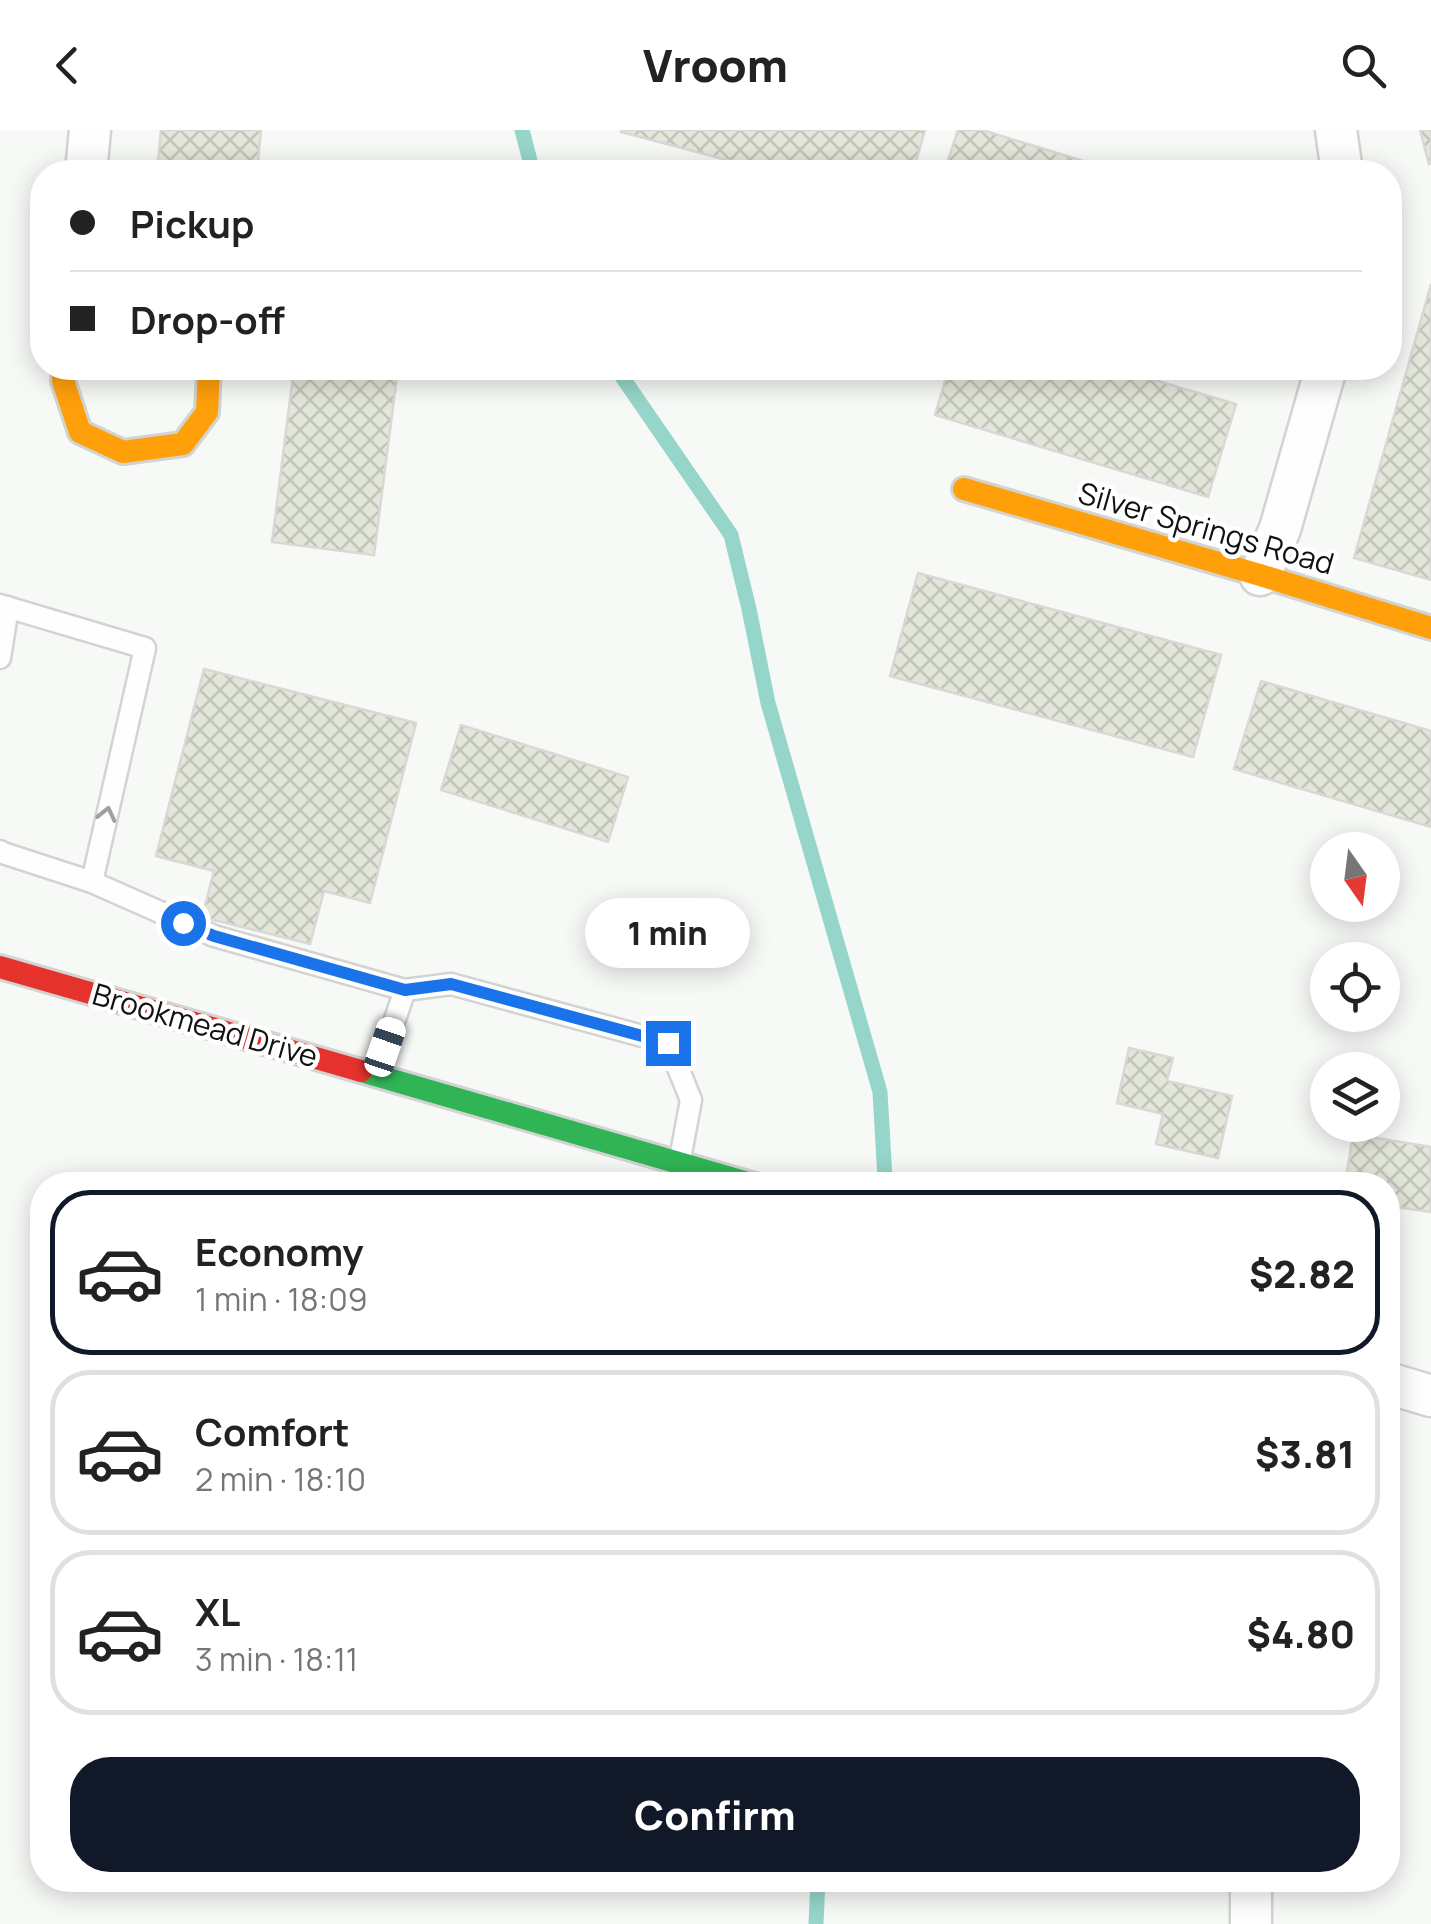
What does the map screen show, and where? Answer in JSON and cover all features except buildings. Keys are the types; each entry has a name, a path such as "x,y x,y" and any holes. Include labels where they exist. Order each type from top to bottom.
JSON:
{"street":[{"path":"87,160 90,130"},
{"path":"1336,130 1340,160"},
{"path":"62,380 80,432 123,452 183,444 207,412 208,380"},
{"path":"1260,574 1280,528 1323,380"},
{"name":"Silver Springs Road","path":"964,489 1431,628"},
{"name":"Brookmead Drive","path":"0,967 710,1172"},
{"path":"1400,1387 1431,1396"},
{"path":"1251,1892 1251,1924"}],"lane":[{"path":"0,658 4,606 145,648 92,882"},
{"path":"0,850 92,882 214,936 405,990 451,984 668,1043 690,1100 679,1163"},
{"path":"376,1076 405,990"}],"waterway":[{"path":"522,130 530,160"},
{"path":"624,380 731,535 768,703 880,1092 885,1172"},
{"path":"816,1924 817,1892"}],"traffic: fast":[{"path":"361,1071 710,1172"}],"traffic: slow":[{"path":"63,380 80,432 123,452 183,444 207,412 208,380"},
{"path":"964,489 1431,628"}],"traffic: jam":[{"path":"0,967 361,1071"}],"route":[{"path":"183,923 214,936 405,990 451,984 668,1043"}]}
